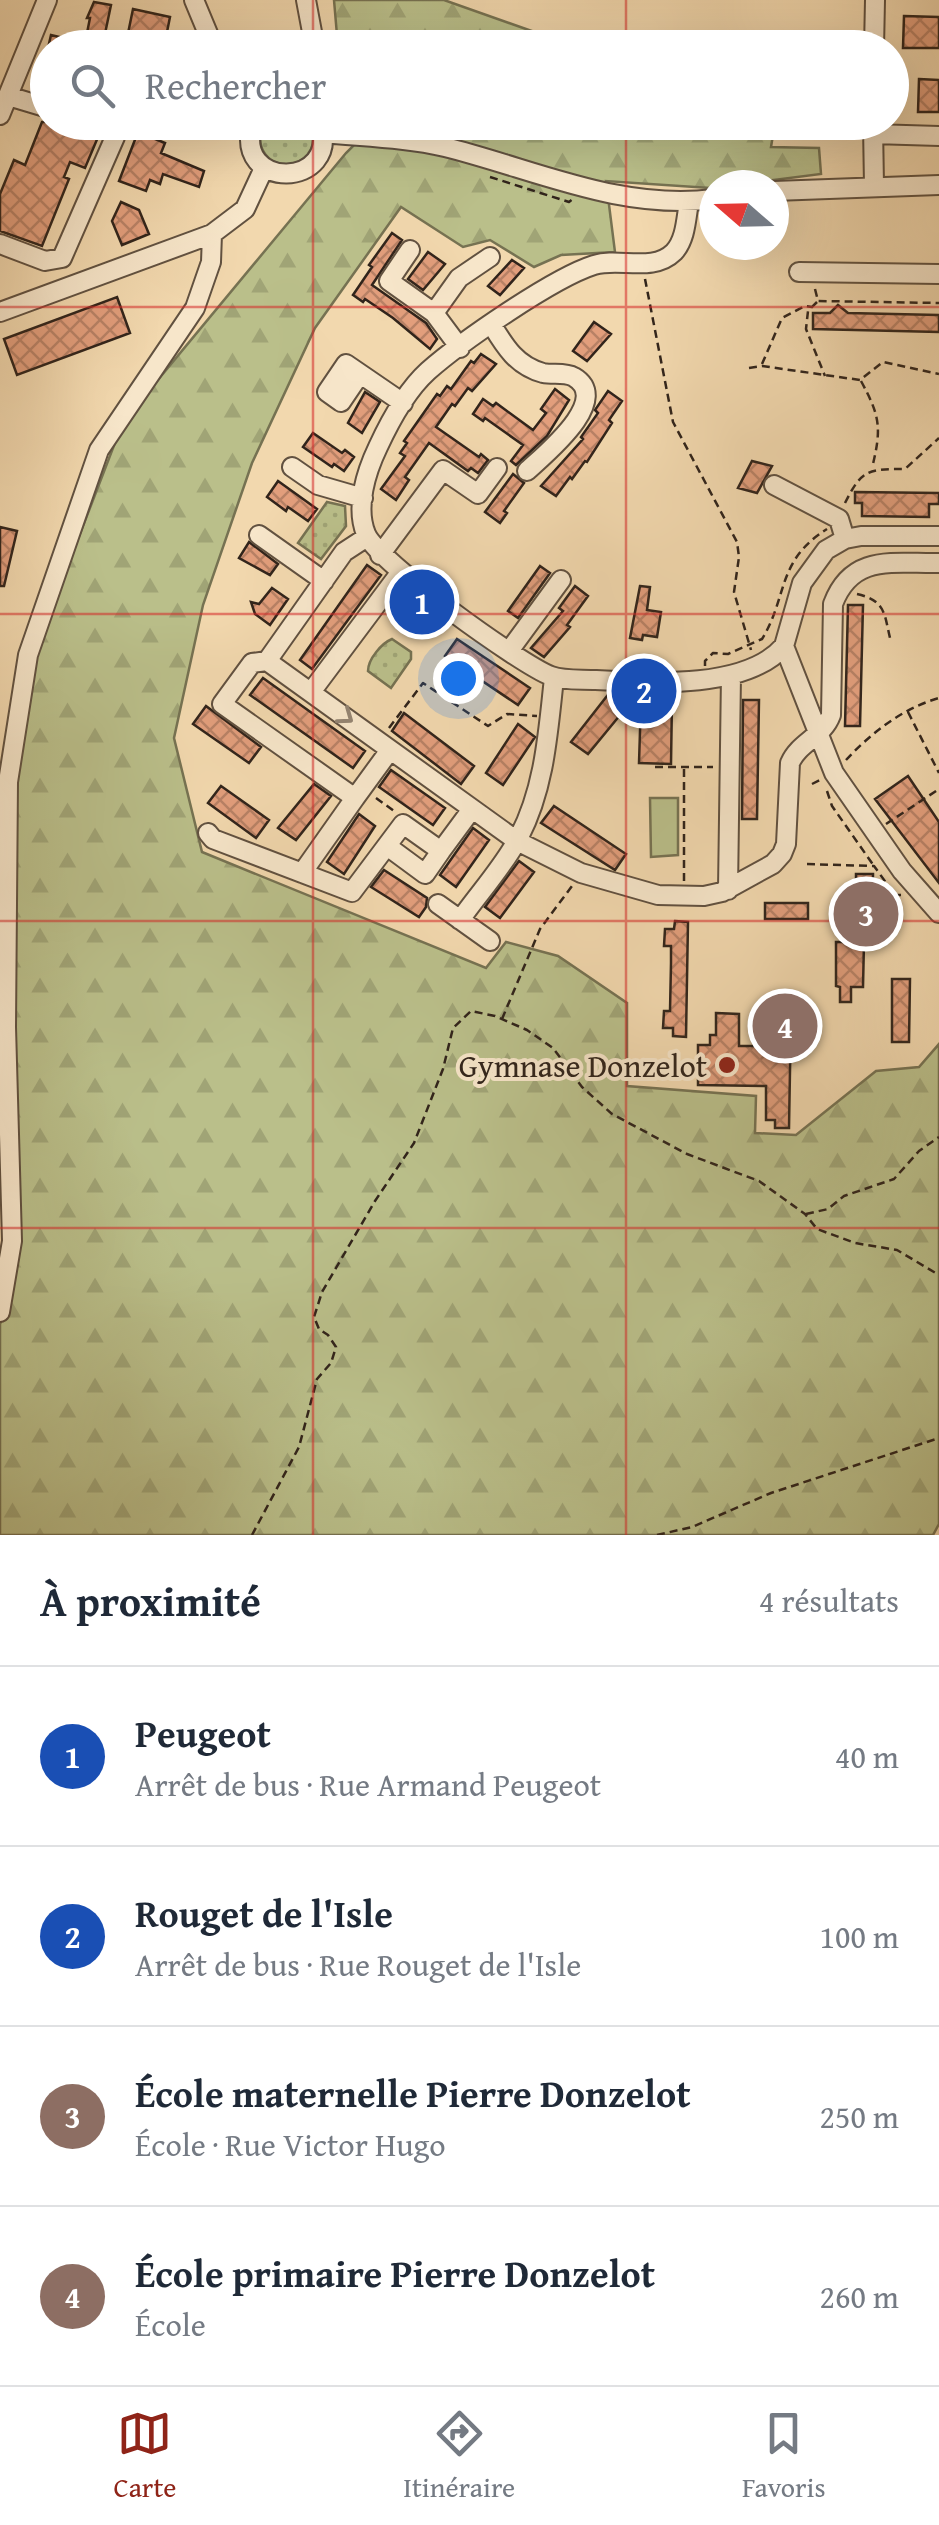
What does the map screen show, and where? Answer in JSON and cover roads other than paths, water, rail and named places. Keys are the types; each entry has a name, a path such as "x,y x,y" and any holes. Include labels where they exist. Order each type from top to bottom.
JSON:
{"street":[{"path":"35,30 47,0"},
{"path":"194,0 206,30"},
{"path":"306,0 312,30"},
{"path":"874,30 875,0"},
{"path":"0,115 30,42"},
{"path":"8,96 30,103"},
{"path":"909,132 939,136"},
{"path":"0,244 46,261 62,258 113,140"},
{"path":"249,140 251,150 264,168 287,175 309,167 322,148 322,140"},
{"path":"402,140 442,146 630,198 699,201"},
{"path":"873,140 874,185"},
{"path":"0,312 212,234 244,209 264,168"},
{"path":"789,190 939,185"},
{"path":"689,202 683,235 675,250 663,259 596,264 542,292 426,373 378,448 366,479 362,520 380,555 400,573 554,678 704,680 754,666 777,654 784,646 794,604 810,567 826,550 845,539 862,536 939,536"},
{"path":"0,1312 12,1241 6,1045 8,782 28,655 99,450 195,308 211,262 212,234"},
{"path":"410,250 388,281 434,313 460,348"},
{"path":"434,313 459,278 490,257"},
{"path":"804,272 939,274"},
{"path":"492,326 508,353 544,373 578,379 584,388 585,401 575,422 528,471"},
{"path":"360,374 403,404"},
{"path":"292,467 318,485 363,498"},
{"path":"380,555 443,470 478,494 497,468"},
{"path":"774,485 839,519 845,539"},
{"path":"259,535 324,582"},
{"path":"267,661 344,552 368,537"},
{"path":"358,793 222,704 252,663 267,661 517,841 582,873 658,894 684,896 728,890 773,864 786,844 790,763 794,754 818,736 831,715 833,604 838,589 852,574 874,564 939,563"},
{"path":"311,692 400,573"},
{"path":"509,650 561,580"},
{"path":"784,646 818,736 828,776 939,913"},
{"path":"728,890 731,674"},
{"path":"460,920 517,841 532,808 547,748 554,678"},
{"path":"302,873 358,793 384,746"},
{"path":"386,846 425,874 472,808"},
{"path":"208,833 213,839 352,892 403,824 441,852"},
{"path":"438,904 490,941"}],"place":[{"name":"Peugeot","path":"422,602"},
{"name":"Rouget de l'Isle","path":"644,691"},
{"name":"École maternelle Pierre Donzelot","path":"866,914"},
{"name":"École primaire Pierre Donzelot","path":"785,1026"},
{"name":"Gymnase Donzelot","path":"727,1065"}]}
